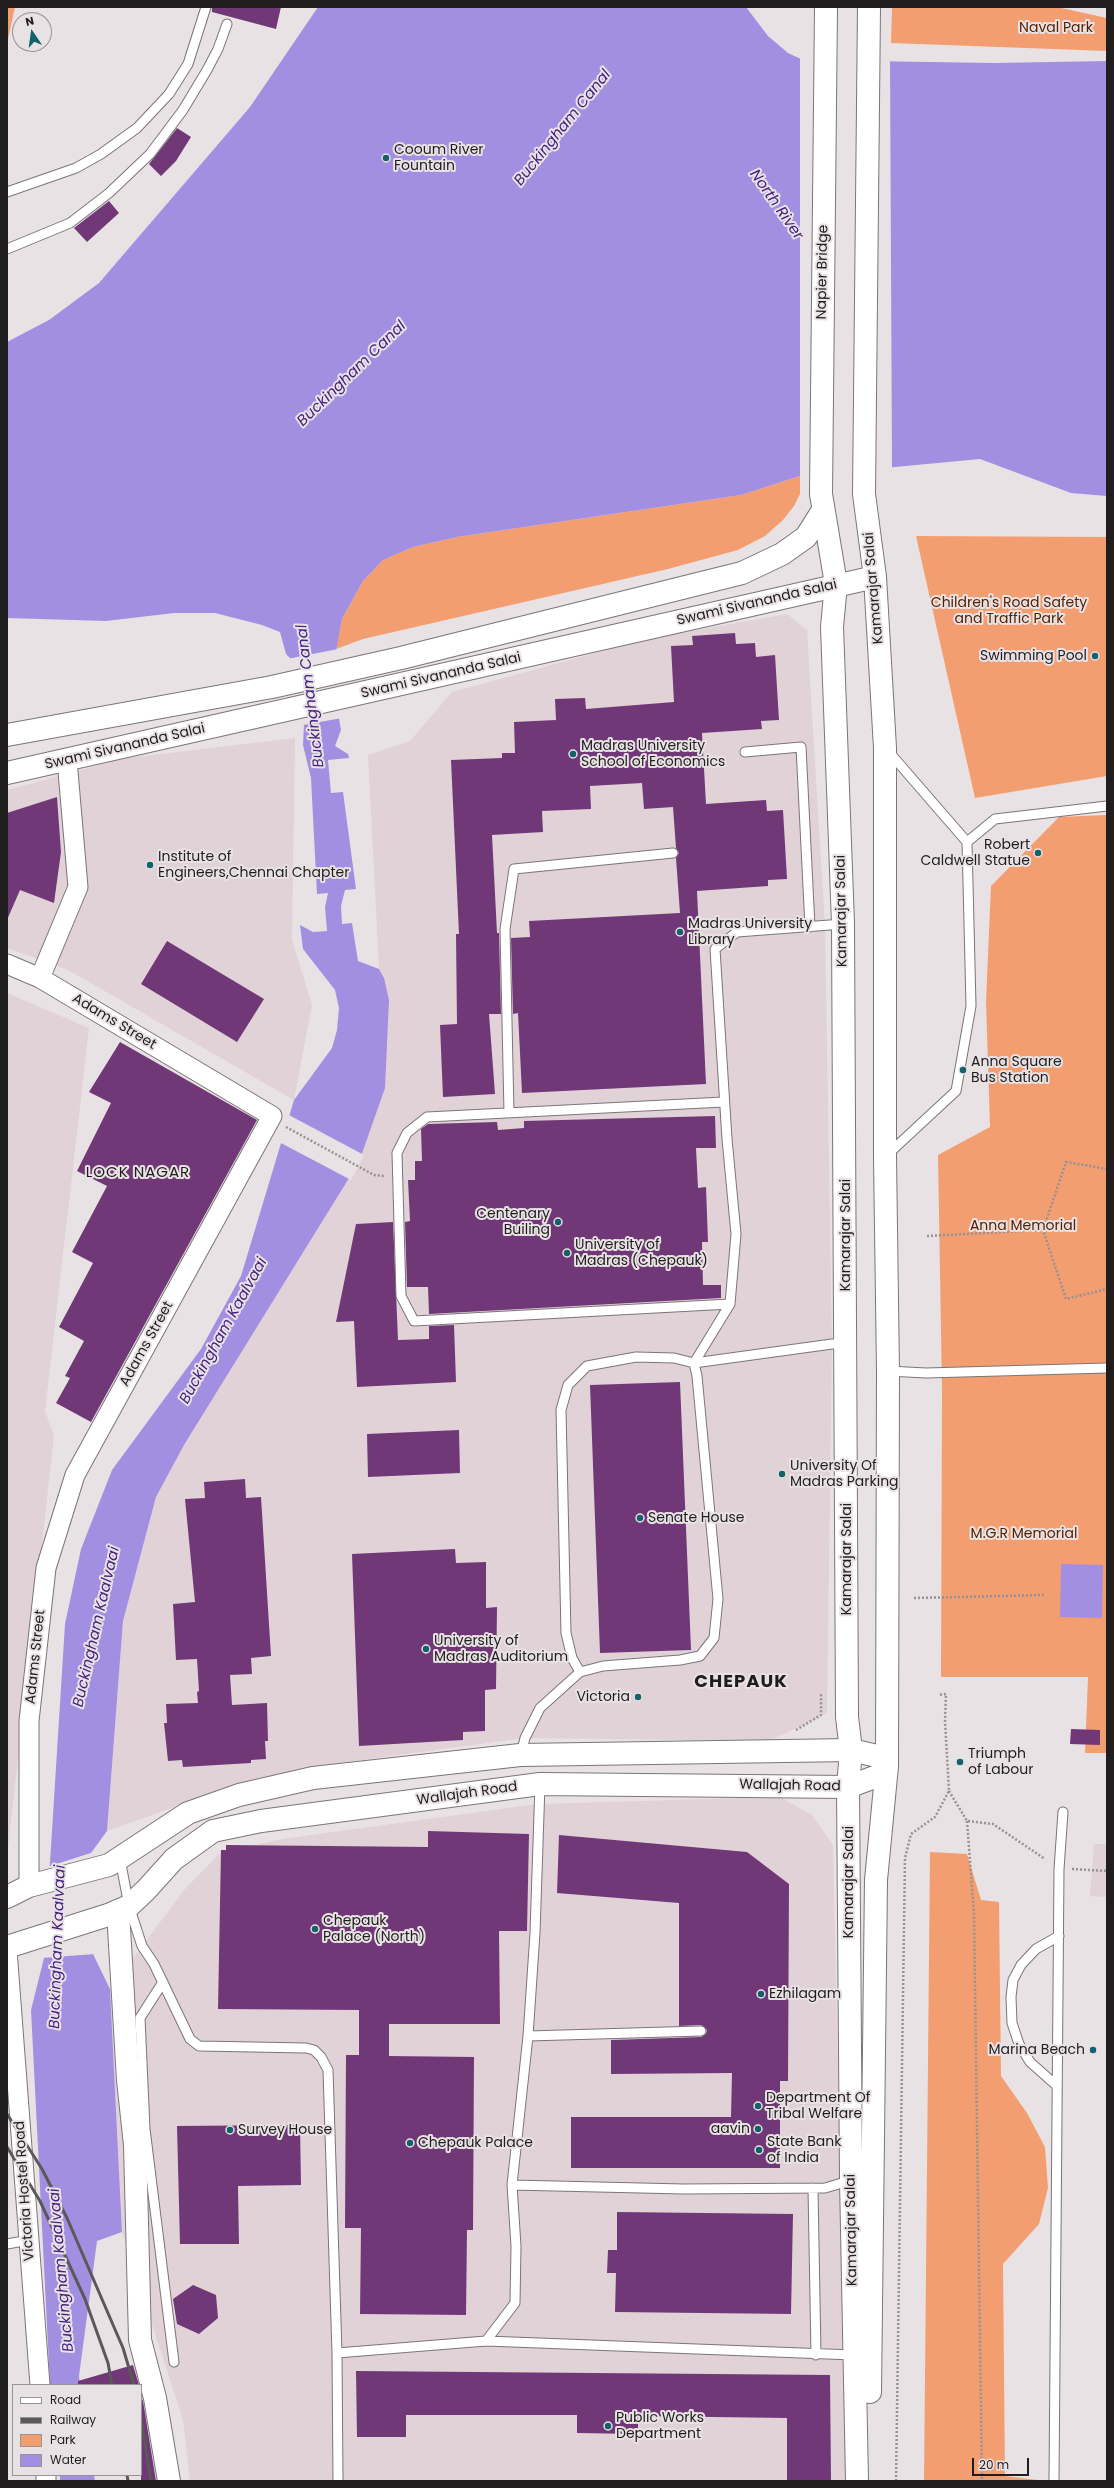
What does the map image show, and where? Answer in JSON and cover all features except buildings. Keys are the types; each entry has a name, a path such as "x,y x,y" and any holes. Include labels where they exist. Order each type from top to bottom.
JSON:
{"main road":[{"name":"Napier Bridge","path":"822,502 826,7"},
{"name":"Kamarajar Salai","path":"869,7 864,494 875,577 885,748 885,1157 888,1371 887,1766 876,1880 872,2180 871,2481"},
{"name":"Kamarajar Salai","path":"822,502 836,584 832,627 843,924 847,1344 847,1717 851,1750 848,1787 851,2180 857,2481"},
{"name":"Swami Sivananda Salai","path":"7,735 272,687 346,671 742,573 782,554 806,537 822,502"},
{"name":"Swami Sivananda Salai","path":"7,773 351,697 836,584 875,577"},
{"path":"7,1896 29,1886 114,1862 188,1814 239,1795 313,1778 520,1755 851,1750 878,1756 887,1766"},
{"name":"Wallajah Road","path":"118,1910 146,1890 174,1859 213,1831 261,1821 540,1784 848,1787 880,1775 887,1766"},
{"path":"7,1949 118,1910 128,2080 135,2144 140,2340 155,2398 169,2481"}],"street":[{"path":"40,978 78,887 67,760"},
{"name":"Adams Street","path":"7,964 40,978 272,1116 75,1475 46,1568 29,1722 29,1886"},
{"name":"Victoria Hostel Road","path":"7,1949 40,2384"}],"lane":[{"path":"7,192 76,168 101,154 137,128 169,94 188,64 206,7"},
{"path":"7,249 70,222 109,194 150,154 179,116 207,70 218,49 227,24"},
{"path":"745,752 801,746 810,927"},
{"path":"885,748 967,842 971,1006 956,1090 885,1157"},
{"path":"967,842 995,819 1107,806"},
{"path":"509,1113 505,929 514,869 673,853"},
{"path":"520,1755 525,1738 540,1708 580,1672 603,1666 680,1660 700,1656 714,1638 718,1599 697,1376 694,1363 730,1304 736,1234 724,1102 715,949 737,932 843,924"},
{"path":"724,1102 427,1117 408,1133 398,1153 401,1296 414,1321 730,1304"},
{"path":"580,1672 572,1658 566,1633 561,1410 568,1385 587,1366 636,1358 674,1358 694,1363 832,1344 847,1344"},
{"path":"888,1371 926,1373 1107,1368"},
{"path":"486,2341 515,2303 516,2246 512,2185 528,2036 535,1933 540,1784"},
{"path":"1054,2481 1059,1868 1063,1812"},
{"path":"114,1862 118,1910 142,1946 163,1982 190,2039 199,2046 306,2048 314,2050 321,2057 328,2070 337,2353 338,2481"},
{"path":"1058,2086 1030,2062 1019,2044 1012,2023 1011,1997 1013,1980 1021,1965 1036,1949 1059,1936"},
{"path":"163,1982 140,2018 145,2129 174,2362"},
{"path":"528,2036 701,2031"},
{"path":"512,2185 684,2188 825,2188 851,2180 872,2180"},
{"path":"813,2188 816,2355"},
{"path":"7,2244 29,2240"},
{"path":"337,2353 486,2341 816,2355 854,2355"}],"path":[{"path":"278,1123 369,1172"},
{"path":"1107,1169 1066,1162 1043,1230 1066,1299 1107,1289"},
{"path":"927,1236 1043,1230"},
{"path":"914,1598 1045,1595"},
{"path":"795,1730 821,1715 821,1693"},
{"path":"938,1694 946,1694 945,1721 949,1791 967,1821 974,1914 982,2481"},
{"path":"896,2481 905,1858 911,1834 935,1817 949,1791"},
{"path":"967,1821 993,1824 1059,1868 1107,1871"}],"shaded area":[{"name":"University of Madras (Chepauk)","path":"787,614 807,630 825,927 832,1344 827,1713 769,1741 525,1738 324,1765 245,1782 107,1831 123,1621 156,1497 184,1445 359,1162 384,978 379,969 368,755 410,741 452,692 651,638"},
{"name":"Institute of Engineers,Chennai Chapter","path":"295,738 292,940 312,1005 294,1100 68,970 7,948 7,790 126,758"},
{"path":"7,993 89,1028 45,1411 54,1436 7,1857"},
{"path":"780,1797 812,1815 833,1845 847,2481 190,2481 183,2420 122,2232 110,1989 185,1889 220,1853 282,1839 537,1804"},
{"path":"1094,1844 1107,1844 1107,1897 1090,1896"}],"green space":[{"path":"7,7 15,7 14,12 12,12 12,21 7,44"},
{"name":"Naval Park","path":"892,7 1057,7 1107,18 1107,51 891,43"},
{"path":"800,476 800,494 794,506 783,520 765,536 738,550 668,569 363,639 336,649 342,619 363,581 383,560 413,547 457,537 741,495"},
{"name":"Children's Road Safety and Traffic Park","path":"916,536 1107,537 1107,776 975,798"},
{"path":"1107,815 1107,1753 1085,1753 1088,1677 941,1677 942,1391 938,1155 990,1127 986,1001 991,886 1059,817"},
{"path":"930,1852 967,1854 981,1900 999,1902 1001,2076 1027,2113 1045,2147 1048,2188 1039,2224 1003,2264 1005,2476 1046,2481 924,2481"}],"water":[{"path":"318,7 746,7 768,36 788,53 803,60 994,63 1107,61 1107,496 1071,493 980,459 800,476 741,495 457,537 413,547 383,560 363,581 342,619 333,667 335,696 341,730 335,746 348,754 349,758 328,760 331,793 343,792 356,889 345,890 341,906 342,924 352,923 358,961 379,969 384,978 389,1000 385,1088 359,1162 184,1445 156,1497 123,1621 107,1831 91,1853 93,1954 110,1989 122,2232 97,2241 79,2376 80,2384 50,2384 31,2010 44,1958 65,1624 81,1549 112,1470 201,1349 241,1276 294,1100 332,1048 337,1030 339,1008 335,990 303,949 300,925 313,932 327,931 325,907 328,893 317,894 311,778 303,745 305,703 296,664 286,654 280,632 262,625 215,613 174,613 106,621 7,618 7,342 49,320 99,283 250,107"},
{"path":"1061,1564 1103,1565 1102,1618 1060,1617"},
{"path":"60,2476 94,2476 95,2481 60,2481"}],"pier":[{"path":"800,56 845,60 890,60 892,469 800,478"},
{"path":"338,649 335,684 342,718 303,725 302,693 295,665 287,659"},
{"path":"287,1114 364,1155 351,1180 279,1142"},
{"path":"94,1852 95,1954 42,1958 47,1867"}],"railway":[{"path":"7,2114 42,2169 67,2218 123,2348 134,2384"},
{"path":"7,2147 40,2201 85,2299 108,2363 112,2384"},
{"path":"142,2424 151,2481"},
{"path":"127,2476 128,2481"}],"place":[{"name":"Cooum River Fountain","path":"386,158"},
{"name":"Swimming Pool","path":"1095,656"},
{"name":"Madras University School of Economics","path":"573,754"},
{"name":"Robert Caldwell Statue","path":"1038,853"},
{"name":"Institute of Engineers,Chennai Chapter","path":"150,865"},
{"name":"Madras University Library","path":"680,932"},
{"name":"Anna Square Bus Station","path":"963,1070"},
{"name":"Centenary Builing","path":"558,1222"},
{"name":"University of Madras (Chepauk)","path":"567,1253"},
{"name":"University Of Madras Parking","path":"782,1474"},
{"name":"Senate House","path":"640,1518"},
{"name":"University of Madras Auditorium","path":"426,1649"},
{"name":"Victoria","path":"638,1697"},
{"name":"Triumph of Labour","path":"960,1762"},
{"name":"Chepauk Palace (North)","path":"315,1929"},
{"name":"Ezhilagam","path":"761,1994"},
{"name":"Marina Beach","path":"1093,2050"},
{"name":"Department Of Tribal Welfare","path":"758,2106"},
{"name":"aavin","path":"758,2129"},
{"name":"Survey House","path":"230,2130"},
{"name":"Chepauk Palace","path":"410,2143"},
{"name":"State Bank of India","path":"759,2150"},
{"name":"Public Works Department","path":"608,2426"}],"district":[{"name":"LOCK NAGAR","path":"138,1173"},
{"name":"CHEPAUK","path":"741,1682"}],"water label":[{"name":"Buckingham Canal","path":"563,128"},
{"name":"North River","path":"776,205"},
{"name":"Buckingham Canal","path":"352,374"},
{"name":"Buckingham Canal","path":"311,696"},
{"name":"Buckingham Kaalvaai","path":"224,1331"},
{"name":"Buckingham Kaalvaai","path":"97,1627"},
{"name":"Buckingham Kaalvaai","path":"58,1947"},
{"name":"Buckingham Kaalvaai","path":"62,2270"}],"park label":[{"name":"Anna Memorial","path":"1023,1226"},
{"name":"M.G.R Memorial","path":"1024,1534"}]}
